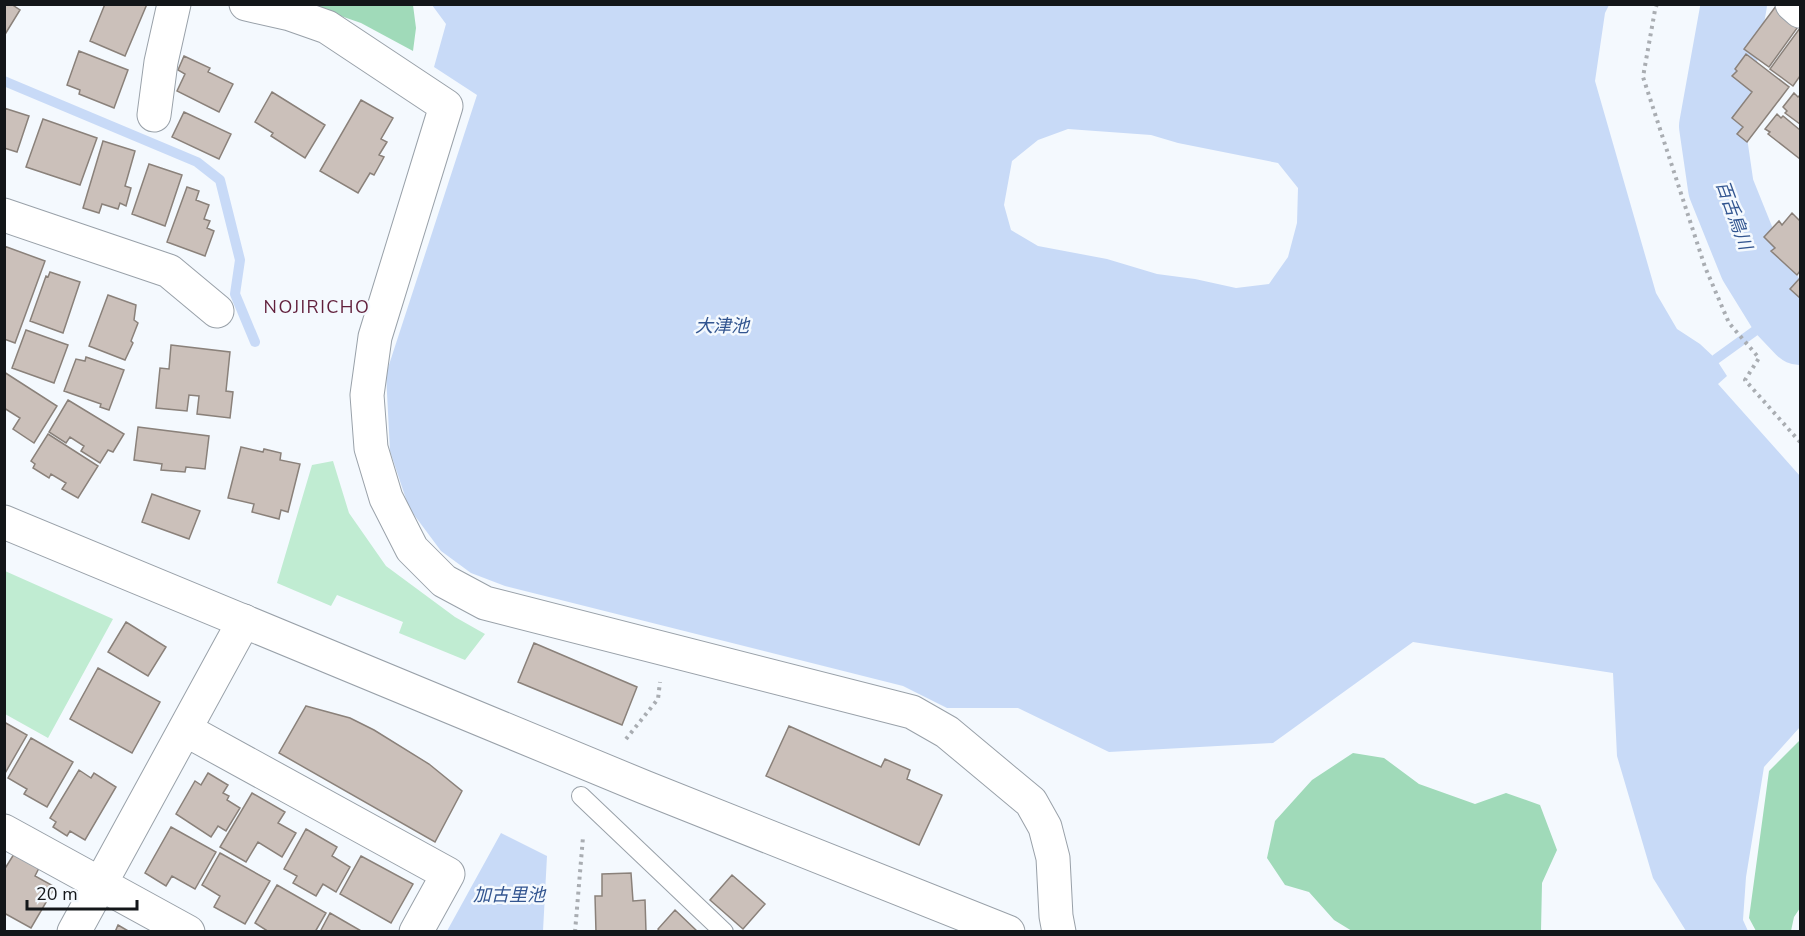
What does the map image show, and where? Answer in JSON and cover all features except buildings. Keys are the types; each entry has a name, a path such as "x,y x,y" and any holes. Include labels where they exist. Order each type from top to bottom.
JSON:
{"street":[{"path":"154,115 161,62 174,4"},
{"path":"246,4 290,14 327,27 446,106 375,337 368,395 371,448 386,498 412,549 444,581 485,603 912,712 947,732 1031,802 1045,827 1053,858 1059,932"},
{"path":"1792,4 1800,11"},
{"path":"4,215 169,270 218,311"},
{"path":"4,522 623,778 967,925 1008,932"},
{"path":"74,932 244,621"},
{"path":"186,730 448,874 416,932"},
{"path":"4,831 188,932"}],"lane":[{"path":"581,796 724,932"}],"path":[{"path":"1658,4 1643,77 1705,267 1729,323 1759,358 1745,380 1800,442"},
{"path":"626,739 658,699 666,649"},
{"path":"575,932 583,844 581,796"}],"green space":[{"path":"309,5 413,5 416,28 413,51 361,23"},
{"path":"333,461 349,513 386,566 455,617 485,634 465,660 399,633 403,622 337,595 331,606 277,583 312,465"},
{"path":"5,571 113,619 48,738 5,714"},
{"path":"1800,740 1800,908 1794,917 1791,931 1756,931 1749,918 1769,771"},
{"path":"1353,753 1384,758 1419,784 1475,804 1506,793 1540,805 1557,850 1542,883 1541,931 1352,931 1334,920 1309,892 1285,885 1267,858 1275,821 1312,780"}],"water":[{"name":"大津池","path":"432,5 1609,5 1605,13 1595,81 1656,293 1677,329 1700,344 1716,359 1727,376 1718,384 1800,476 1800,727 1764,767 1746,877 1743,920 1748,931 1686,931 1653,878 1617,756 1613,673 1413,642 1273,743 1109,752 1018,708 947,708 903,686 505,586 471,573 441,551 409,508 390,451 386,374 477,95 434,67 446,24","holes":["1068,129 1151,135 1178,143 1278,163 1298,188 1297,223 1288,257 1269,284 1236,288 1157,274 1107,259 1038,246 1011,230 1004,205 1012,161 1038,140"]},
{"name":"加古里池","path":"501,833 547,856 543,931 447,931"}],"waterway":[{"name":"百舌鳥川","path":"1734,4 1712,126 1721,188 1752,265 1781,312 1800,332"},
{"path":"4,81 197,162 220,180 240,260 235,294 255,342"},
{"path":"1716,359 1781,312"}],"district":[{"name":"NOJIRICHO","path":"317,307"}]}
